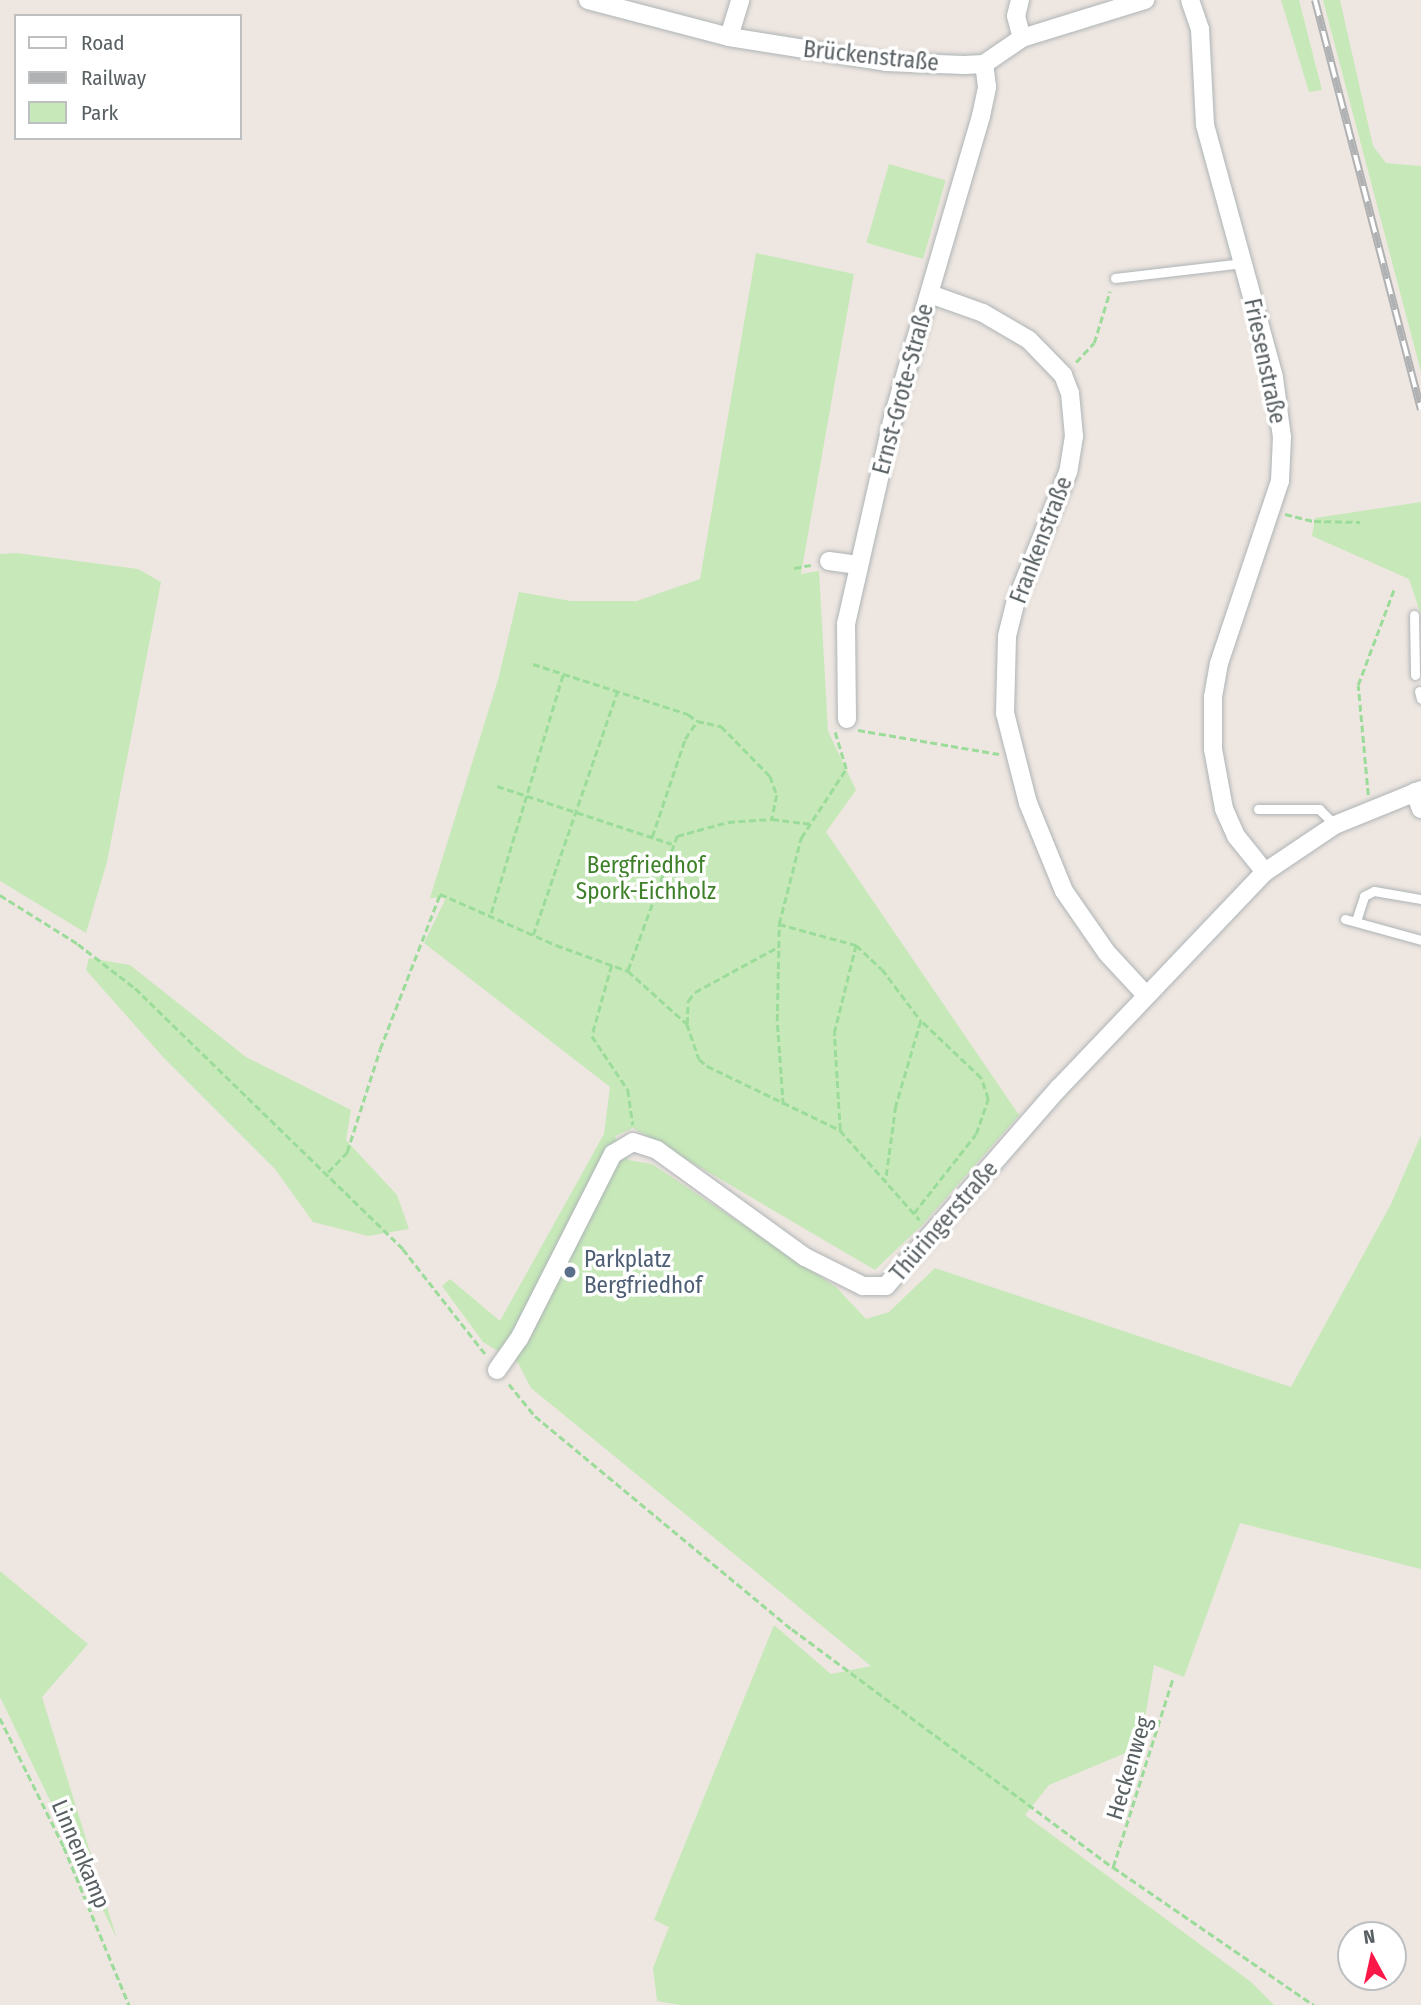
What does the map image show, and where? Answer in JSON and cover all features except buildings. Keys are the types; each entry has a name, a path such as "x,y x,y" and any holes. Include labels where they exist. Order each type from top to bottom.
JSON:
{"street":[{"name":"Brückenstraße","path":"588,0 729,37 886,62 984,64"},
{"path":"729,37 740,0"},
{"path":"1020,0 1016,16 1022,38"},
{"path":"984,64 1022,38 1145,0"},
{"name":"Friesenstraße","path":"1191,0 1200,29 1205,125 1274,377 1282,437 1280,481 1219,663 1213,697 1213,749 1224,808 1236,836 1265,872"},
{"name":"Ernst-Grote-Straße","path":"847,718 846,624 858,565 893,417 981,116 987,87 984,64"},
{"name":"Frankenstraße","path":"930,294 983,313 1029,340 1063,375 1070,393 1074,436 1068,472 1015,604 1007,637 1004,713 1028,803 1064,891 1107,953 1146,995"},
{"path":"829,561 858,565"},
{"name":"Thüringerstraße","path":"633,1142 657,1150 805,1257 863,1286 886,1286 1059,1088 1265,872 1335,825 1374,808 1419,797"},
{"path":"497,1370 519,1339 613,1154 633,1142"}],"lane":[{"path":"1115,278 1243,263"},
{"path":"1414,615 1415,676"},
{"path":"1258,808 1319,809 1335,825"},
{"path":"1356,921 1364,896 1374,891 1421,899"},
{"path":"1345,919 1421,940"}],"path":[{"path":"1075,364 1094,342 1111,289"},
{"path":"1272,511 1314,521 1360,522"},
{"path":"1374,808 1364,780 1358,685 1394,589"},
{"path":"533,664 688,714 697,721 721,726 770,776 776,795 772,818"},
{"path":"491,913 563,675"},
{"path":"533,935 617,692"},
{"path":"783,1105 777,947 779,925 802,838 846,769 831,731 847,718 858,730 986,755"},
{"path":"652,837 685,739 697,721"},
{"path":"497,786 672,844"},
{"path":"628,971 672,844 691,830 772,818 812,824"},
{"path":"328,1172 347,1152 380,1049 440,894 491,913 533,935 628,971 687,1024"},
{"path":"0,895 78,944 135,988 328,1172 426,1275 535,1416 792,1629 1113,1867 1314,2005"},
{"path":"779,925 856,945 882,969 921,1021 981,1077 988,1099 976,1134 914,1213"},
{"path":"840,1130 834,1033 856,945"},
{"path":"777,947 695,992 688,1001 687,1024 699,1059 707,1066 783,1105 840,1130 934,1234"},
{"path":"612,964 592,1036 628,1090 633,1142"},
{"path":"886,1179 896,1106 921,1021"},
{"name":"Heckenweg","path":"1113,1867 1173,1678"},
{"name":"Linnenkamp","path":"0,1718 64,1847 129,2005"}],"green space":[{"path":"1281,0 1299,0 1322,90 1309,92"},
{"path":"1323,0 1340,0 1373,146 1386,163 1421,166 1421,372"},
{"path":"889,164 946,180 923,259 866,243"},
{"name":"Bergfriedhof Spork-Eichholz","path":"756,253 854,274 801,574 819,571 828,731 856,790 826,832 1019,1115 923,1224 875,1270 633,1128 615,1136 628,1160 652,1164 836,1287 866,1319 889,1312 935,1268 1291,1387 1391,1204 1421,1135 1421,1569 1240,1523 1184,1677 1154,1665 1140,1747 1049,1785 1025,1815 1251,1982 1274,2005 680,2005 657,2001 653,1968 669,1927 654,1920 774,1625 831,1674 871,1666 531,1388 518,1363 483,1342 442,1286 450,1279 500,1321 604,1134 610,1087 424,943 446,898 430,898 498,680 519,592 571,601 637,601 700,579"},
{"path":"1421,502 1421,615 1409,579 1312,536 1315,518"},
{"path":"17,553 138,569 161,582 107,862 86,933 0,881 0,554"},
{"path":"89,958 130,965 246,1057 351,1110 346,1140 397,1195 409,1229 368,1236 313,1222 275,1169 163,1057 86,970"},
{"path":"0,1571 88,1644 42,1697 117,1939 0,1697"}],"railway":[{"path":"1315,0 1421,410"}],"place":[{"name":"Parkplatz Bergfriedhof","path":"570,1272"}]}
